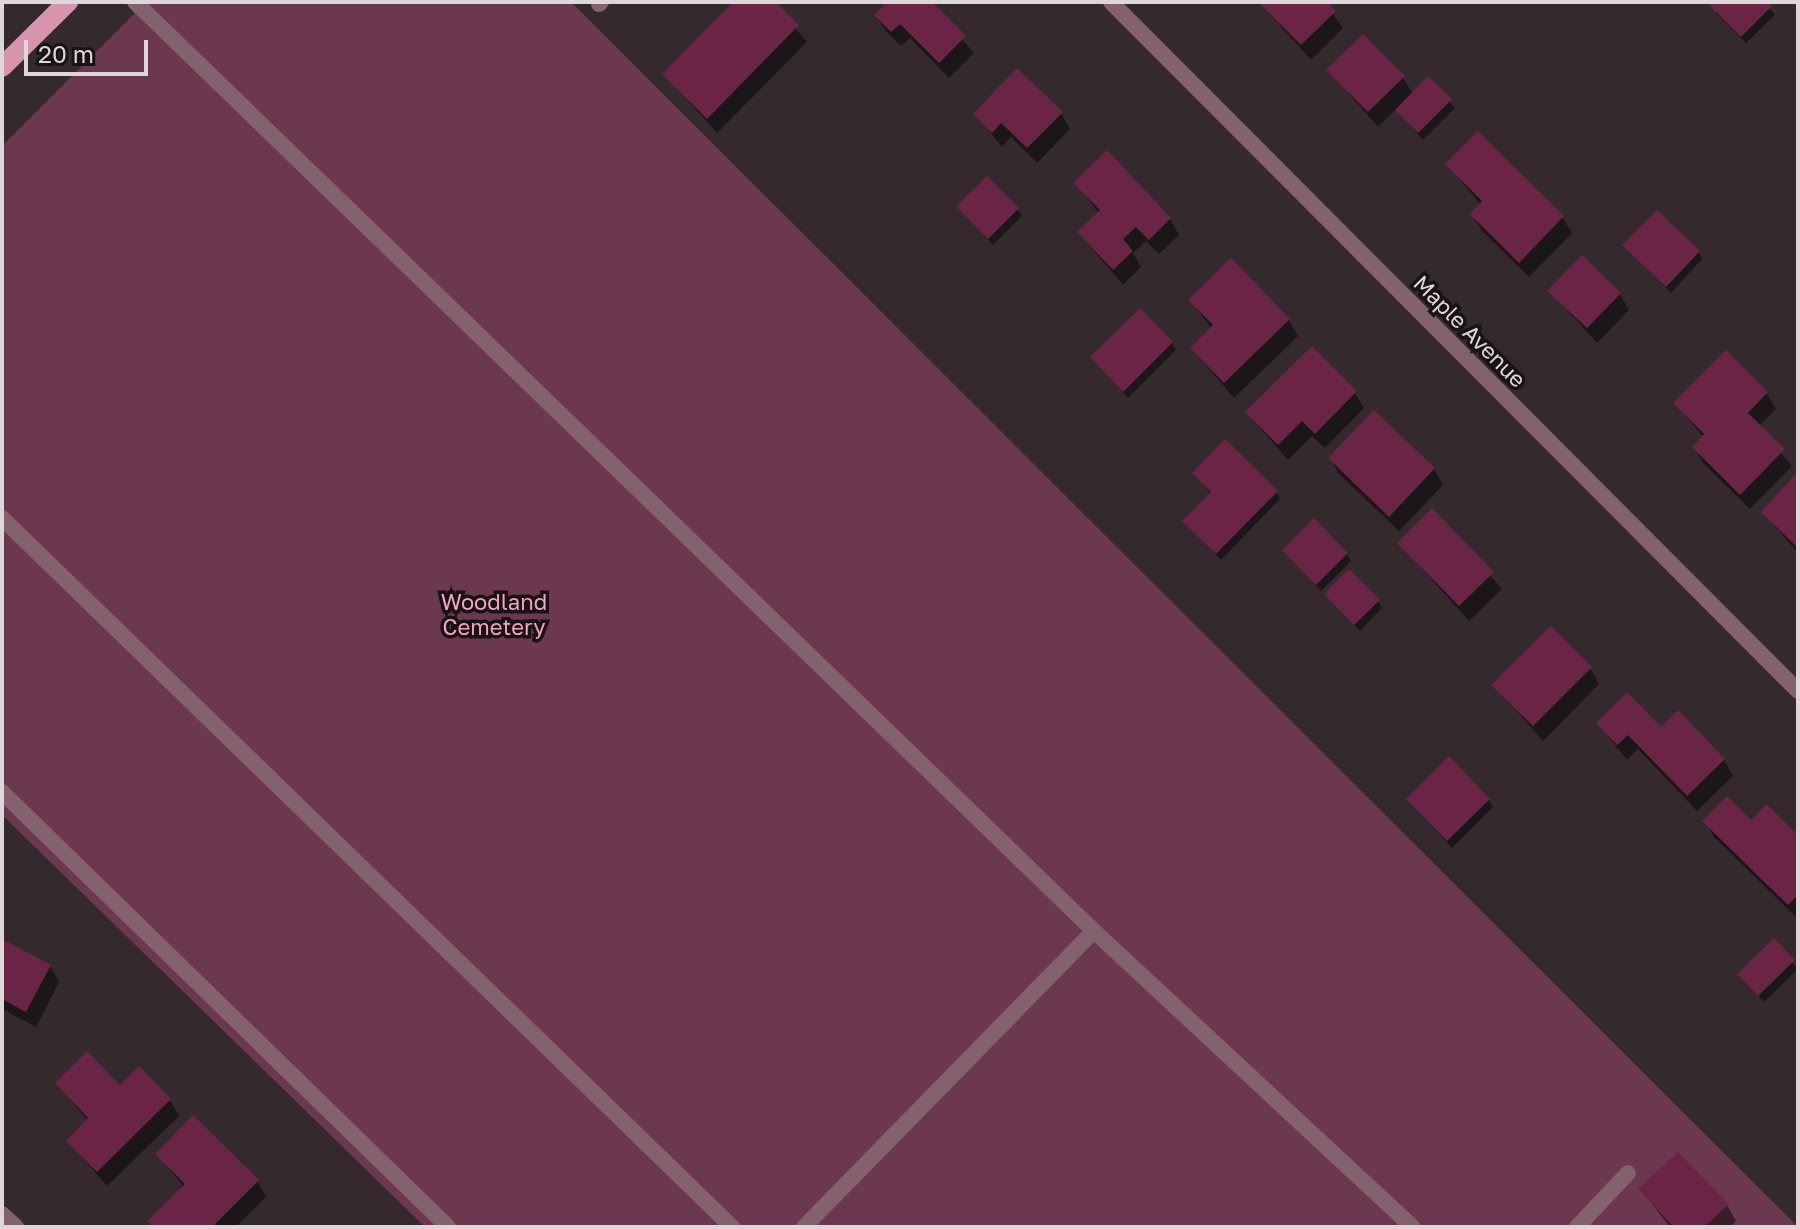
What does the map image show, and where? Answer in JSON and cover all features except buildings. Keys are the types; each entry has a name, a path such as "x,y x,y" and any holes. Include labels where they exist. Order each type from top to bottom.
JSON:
{"main road":[{"path":"2,67 68,2"}],"street":[{"path":"135,2 1094,931 1412,1227"},
{"name":"Maple Avenue","path":"1111,2 1798,691"},
{"path":"2,518 732,1227"},
{"path":"2,792 448,1227"},
{"path":"804,1227 1094,931"},
{"path":"1577,1227 1628,1173"},
{"path":"2,1214 16,1227"}],"green space":[{"name":"Woodland Cemetery","path":"146,2 571,2 1798,1227 425,1227 2,815 2,146"}]}
